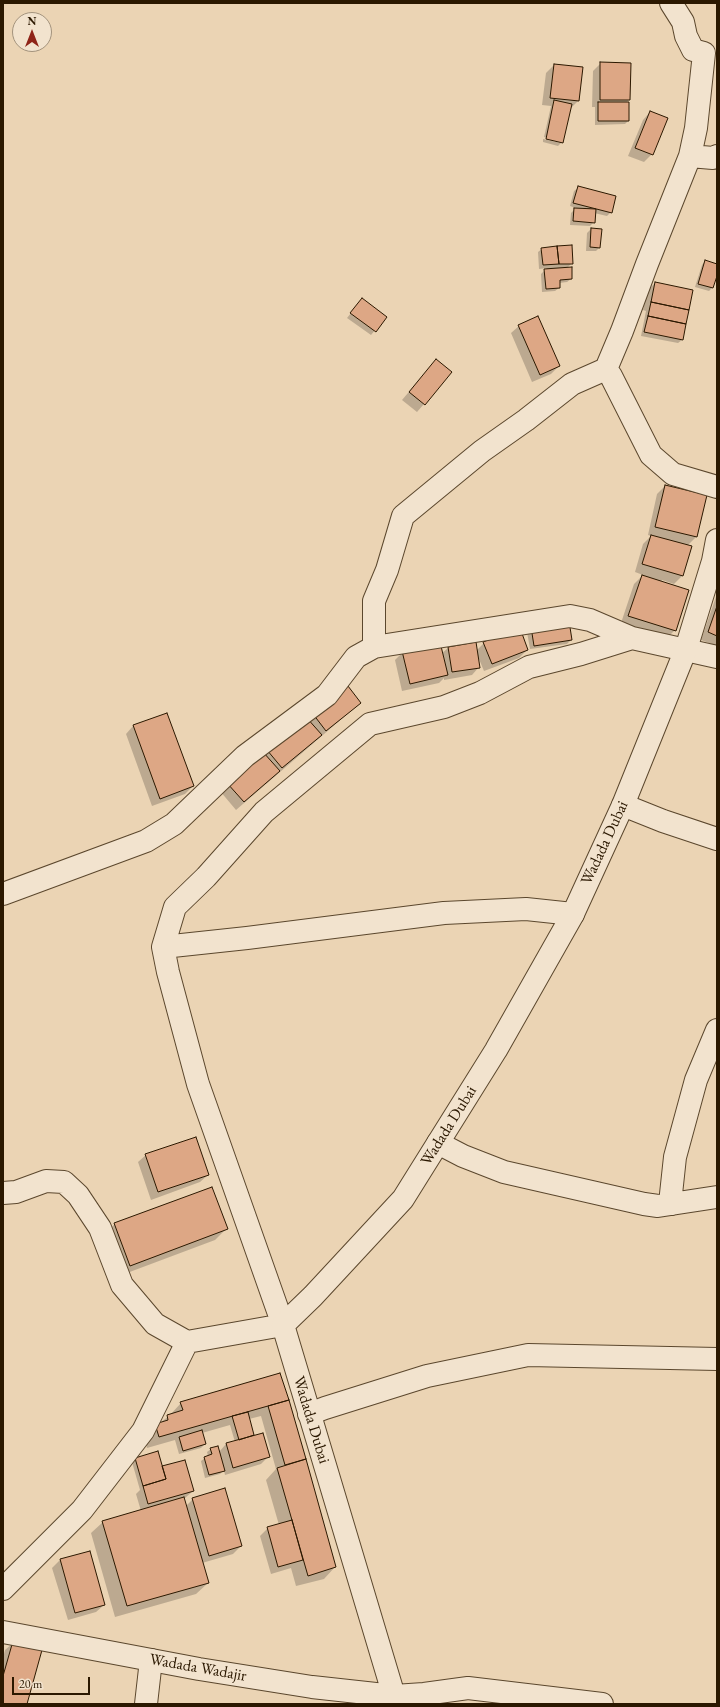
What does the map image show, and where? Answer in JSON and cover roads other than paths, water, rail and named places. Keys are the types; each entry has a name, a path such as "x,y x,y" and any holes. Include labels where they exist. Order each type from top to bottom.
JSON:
{"street":[{"path":"374,647 374,602 403,516 482,451 526,420 572,384 606,369 690,156 696,128 704,53 692,50 683,22 671,3"},
{"path":"690,156 713,158 717,156"},
{"path":"606,369 651,455 674,474 717,488"},
{"name":"Wadada Dubai","path":"393,1700 283,1325 313,1296 403,1198 496,1050 573,914 623,806 686,649 715,562 717,540"},
{"path":"3,894 146,841 174,824 245,756 327,695 356,657 374,647 570,616 590,620 632,638 717,657"},
{"path":"3,1193 16,1192 46,1181 64,1182 78,1195 100,1228 122,1286 155,1324 187,1342 283,1325 198,1084 163,947 175,907 206,876 264,812 370,724 444,707 480,693 529,667 581,654 632,638"},
{"path":"623,806 717,839"},
{"path":"163,947 444,913 526,909 573,914"},
{"path":"672,1204 671,1194 675,1157 696,1080 717,1030"},
{"path":"438,1143 463,1156 504,1172 644,1204 658,1206 717,1197"},
{"path":"3,1589 82,1510 143,1430 187,1342"},
{"path":"310,1414 427,1376 528,1355 717,1359"},
{"name":"Wadada Wadajir","path":"3,1632 152,1660 393,1700 425,1699 468,1688 602,1704"},
{"path":"146,1704 152,1660"}]}
